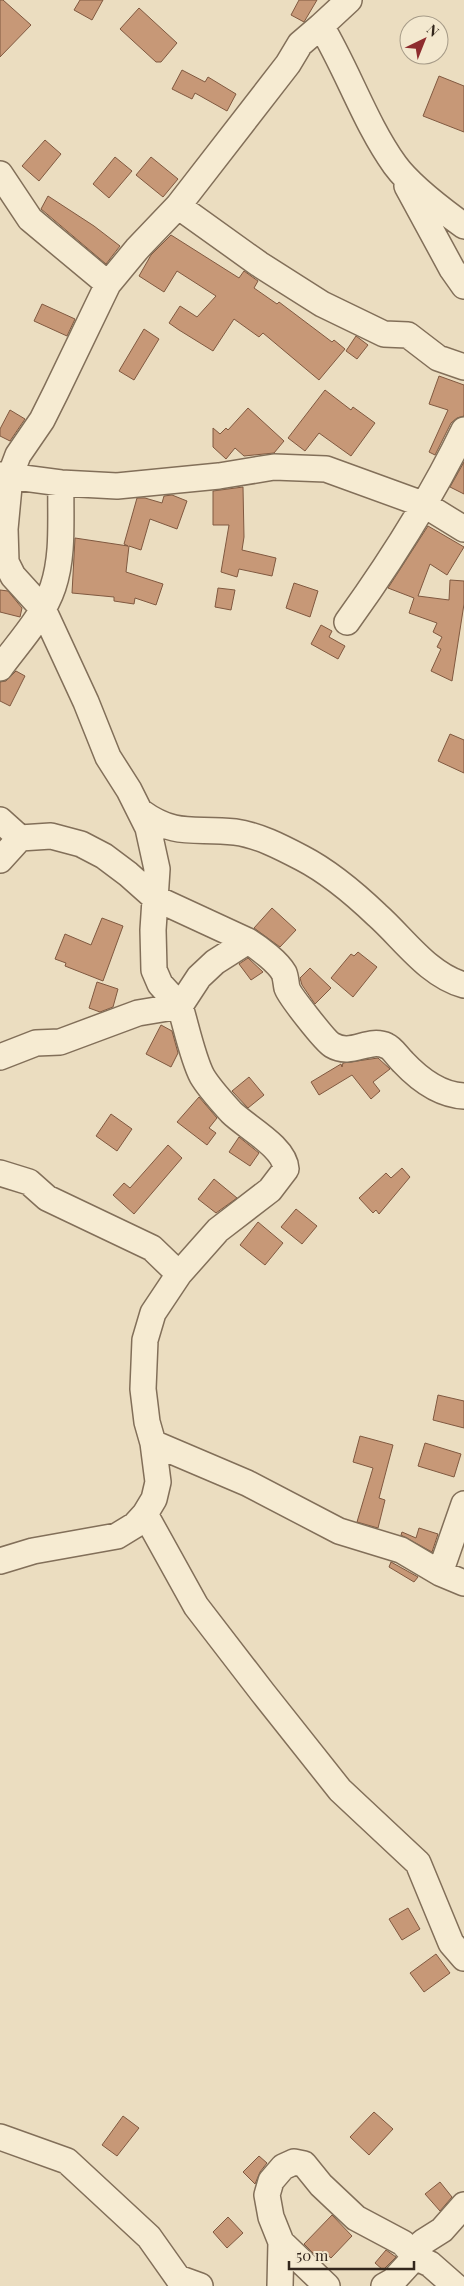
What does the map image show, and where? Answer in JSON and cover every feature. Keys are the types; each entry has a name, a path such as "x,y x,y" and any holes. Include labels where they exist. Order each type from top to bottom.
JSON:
{"street":[{"path":"0,1561 33,1551 117,1536 135,1525 146,1514 154,1499 158,1482 154,1443 147,1422 143,1389 145,1340 153,1313 179,1274 218,1230 270,1190 286,1169 286,1163 277,1151 257,1132 232,1113 202,1076 180,1006 160,984 154,970 157,869 148,828 129,790 108,757 86,702 42,609 13,576 6,562 5,476 42,420 108,284 137,249 178,206 288,64 300,44 349,0"},
{"path":"321,26 337,54 376,134 396,166 452,269 464,286"},
{"path":"396,166 438,206 464,226"},
{"path":"0,174 30,219 108,284"},
{"path":"178,206 259,264 322,304 384,334 408,335 438,358 464,367"},
{"path":"347,622 377,580 425,505 464,430"},
{"path":"5,476 61,483 117,486 219,476 274,466 326,469 425,505 464,528"},
{"path":"0,668 38,617 53,588 59,561 61,483"},
{"path":"141,812 157,824 170,828 235,832 268,842 303,859 343,886 376,914 432,969 446,980 464,985"},
{"path":"0,820 20,838"},
{"path":"0,860 20,838 51,836 81,844 104,856 155,898 248,941 262,950 284,974 287,990 318,1032 331,1044 345,1050 371,1044 387,1046 414,1074 433,1087 452,1096 464,1096"},
{"path":"0,1057 36,1042 60,1042 138,1013 180,1006 199,977 210,967 248,941"},
{"path":"0,1173 29,1182 47,1198 152,1248 179,1274"},
{"path":"154,1443 247,1483 339,1531 401,1550 464,1583"},
{"path":"440,1572 464,1504"},
{"path":"146,1514 196,1606 263,1693 340,1790 418,1863 451,1943 464,1958"},
{"path":"0,2137 67,2162 149,2237 178,2278 200,2286"},
{"path":"280,2286 281,2242 271,2217 267,2195 271,2181 283,2167 294,2162 304,2164 320,2185 356,2218 403,2243 415,2257 430,2264 455,2286"},
{"path":"384,2286 393,2281 415,2257 423,2242 442,2230 464,2204"},
{"path":"281,2242 327,2286"}],"building":[{"path":"0,0 3,0 31,25 0,57"},
{"path":"80,0 103,0 92,20 74,10"},
{"path":"299,0 317,0 304,22 291,15"},
{"path":"139,8 177,43 161,62 156,62 120,29"},
{"path":"182,70 205,82 208,77 236,94 227,111 195,93 192,99 172,89"},
{"path":"439,76 464,86 464,132 423,116"},
{"path":"45,140 61,154 39,181 22,166"},
{"path":"115,157 132,171 109,198 93,184"},
{"path":"151,157 178,179 163,197 136,175"},
{"path":"48,196 94,226 120,246 106,264 41,209"},
{"path":"171,235 239,278 244,271 258,281 254,288 277,304 279,302 332,342 334,340 345,349 319,380 263,333 259,337 234,319 213,351 179,330 169,323 180,306 197,317 216,296 177,271 164,292 139,276 151,255"},
{"path":"42,304 75,319 67,336 34,321"},
{"path":"144,329 159,339 134,380 119,371"},
{"path":"356,336 368,345 357,359 346,351"},
{"path":"439,376 464,385 464,416 457,418 451,423 435,455 429,452 448,410 429,404"},
{"path":"325,390 351,410 353,407 375,423 351,456 319,433 305,451 288,438"},
{"path":"248,408 284,441 274,453 244,456 235,448 226,459 213,447 213,428 220,434 226,428 228,430"},
{"path":"10,410 25,419 10,441 0,436 0,429"},
{"path":"464,462 464,494 450,487"},
{"path":"243,487 244,537 242,550 276,558 272,576 239,569 237,577 221,572 229,525 213,525 213,491"},
{"path":"172,495 187,501 177,529 150,519 141,550 129,546 126,572 163,584 156,605 135,598 134,604 114,601 114,597 72,593 75,538 128,546 124,544 137,498 145,498 162,503 164,496"},
{"path":"428,526 464,547 447,575 430,564 418,596 449,600 450,580 464,581 464,604 452,681 431,671 441,649 437,647 442,637 433,632 437,623 409,613 414,598 388,588"},
{"path":"294,583 318,591 310,617 286,608"},
{"path":"218,588 235,590 231,610 215,607"},
{"path":"0,590 8,591 22,608 20,617 0,612"},
{"path":"321,625 332,631 329,637 345,646 338,659 311,644"},
{"path":"16,671 25,676 10,706 0,701 0,682 6,681"},
{"path":"450,734 464,740 464,773 438,761"},
{"path":"272,908 296,930 280,947 254,928"},
{"path":"102,918 123,926 103,981 65,966 66,963 55,959 65,934 91,945"},
{"path":"358,952 377,967 353,997 331,978 351,954 354,956"},
{"path":"248,958 263,972 251,980 239,964"},
{"path":"310,968 331,988 315,1004 302,985 300,978"},
{"path":"97,982 118,989 113,1007 100,1012 89,1008"},
{"path":"161,1025 172,1031 178,1053 171,1067 146,1054"},
{"path":"378,1058 390,1069 373,1082 380,1091 371,1099 352,1075 319,1095 311,1082 341,1064 342,1067 343,1063"},
{"path":"249,1077 264,1095 248,1108 232,1091"},
{"path":"199,1097 217,1118 209,1128 216,1133 207,1145 177,1122"},
{"path":"111,1114 132,1129 117,1151 96,1136"},
{"path":"239,1137 259,1153 250,1166 229,1152"},
{"path":"168,1145 182,1158 134,1214 113,1195 124,1183 130,1188"},
{"path":"402,1168 410,1177 379,1214 376,1210 373,1213 359,1198 386,1173 391,1178"},
{"path":"214,1179 237,1198 216,1213 198,1199"},
{"path":"296,1209 317,1226 302,1244 281,1227"},
{"path":"258,1222 283,1243 265,1265 240,1245"},
{"path":"438,1395 464,1401 464,1428 433,1420"},
{"path":"360,1436 393,1445 379,1498 385,1500 378,1528 357,1522 373,1468 353,1462"},
{"path":"425,1443 461,1454 454,1477 418,1466"},
{"path":"419,1528 438,1534 432,1552 401,1535 402,1532 416,1538"},
{"path":"391,1562 418,1577 414,1582 389,1567"},
{"path":"408,1908 420,1929 402,1940 389,1919"},
{"path":"436,1954 450,1973 424,1992 410,1973"},
{"path":"374,2112 393,2129 369,2155 350,2137"},
{"path":"123,2116 139,2128 117,2156 102,2145"},
{"path":"259,2156 267,2163 260,2172 255,2184 243,2172"},
{"path":"440,2182 452,2197 440,2211 425,2194"},
{"path":"332,2215 352,2236 331,2258 323,2251 317,2257 304,2244"},
{"path":"228,2217 243,2233 227,2248 213,2232"},
{"path":"386,2250 396,2257 383,2270 375,2263"}]}
